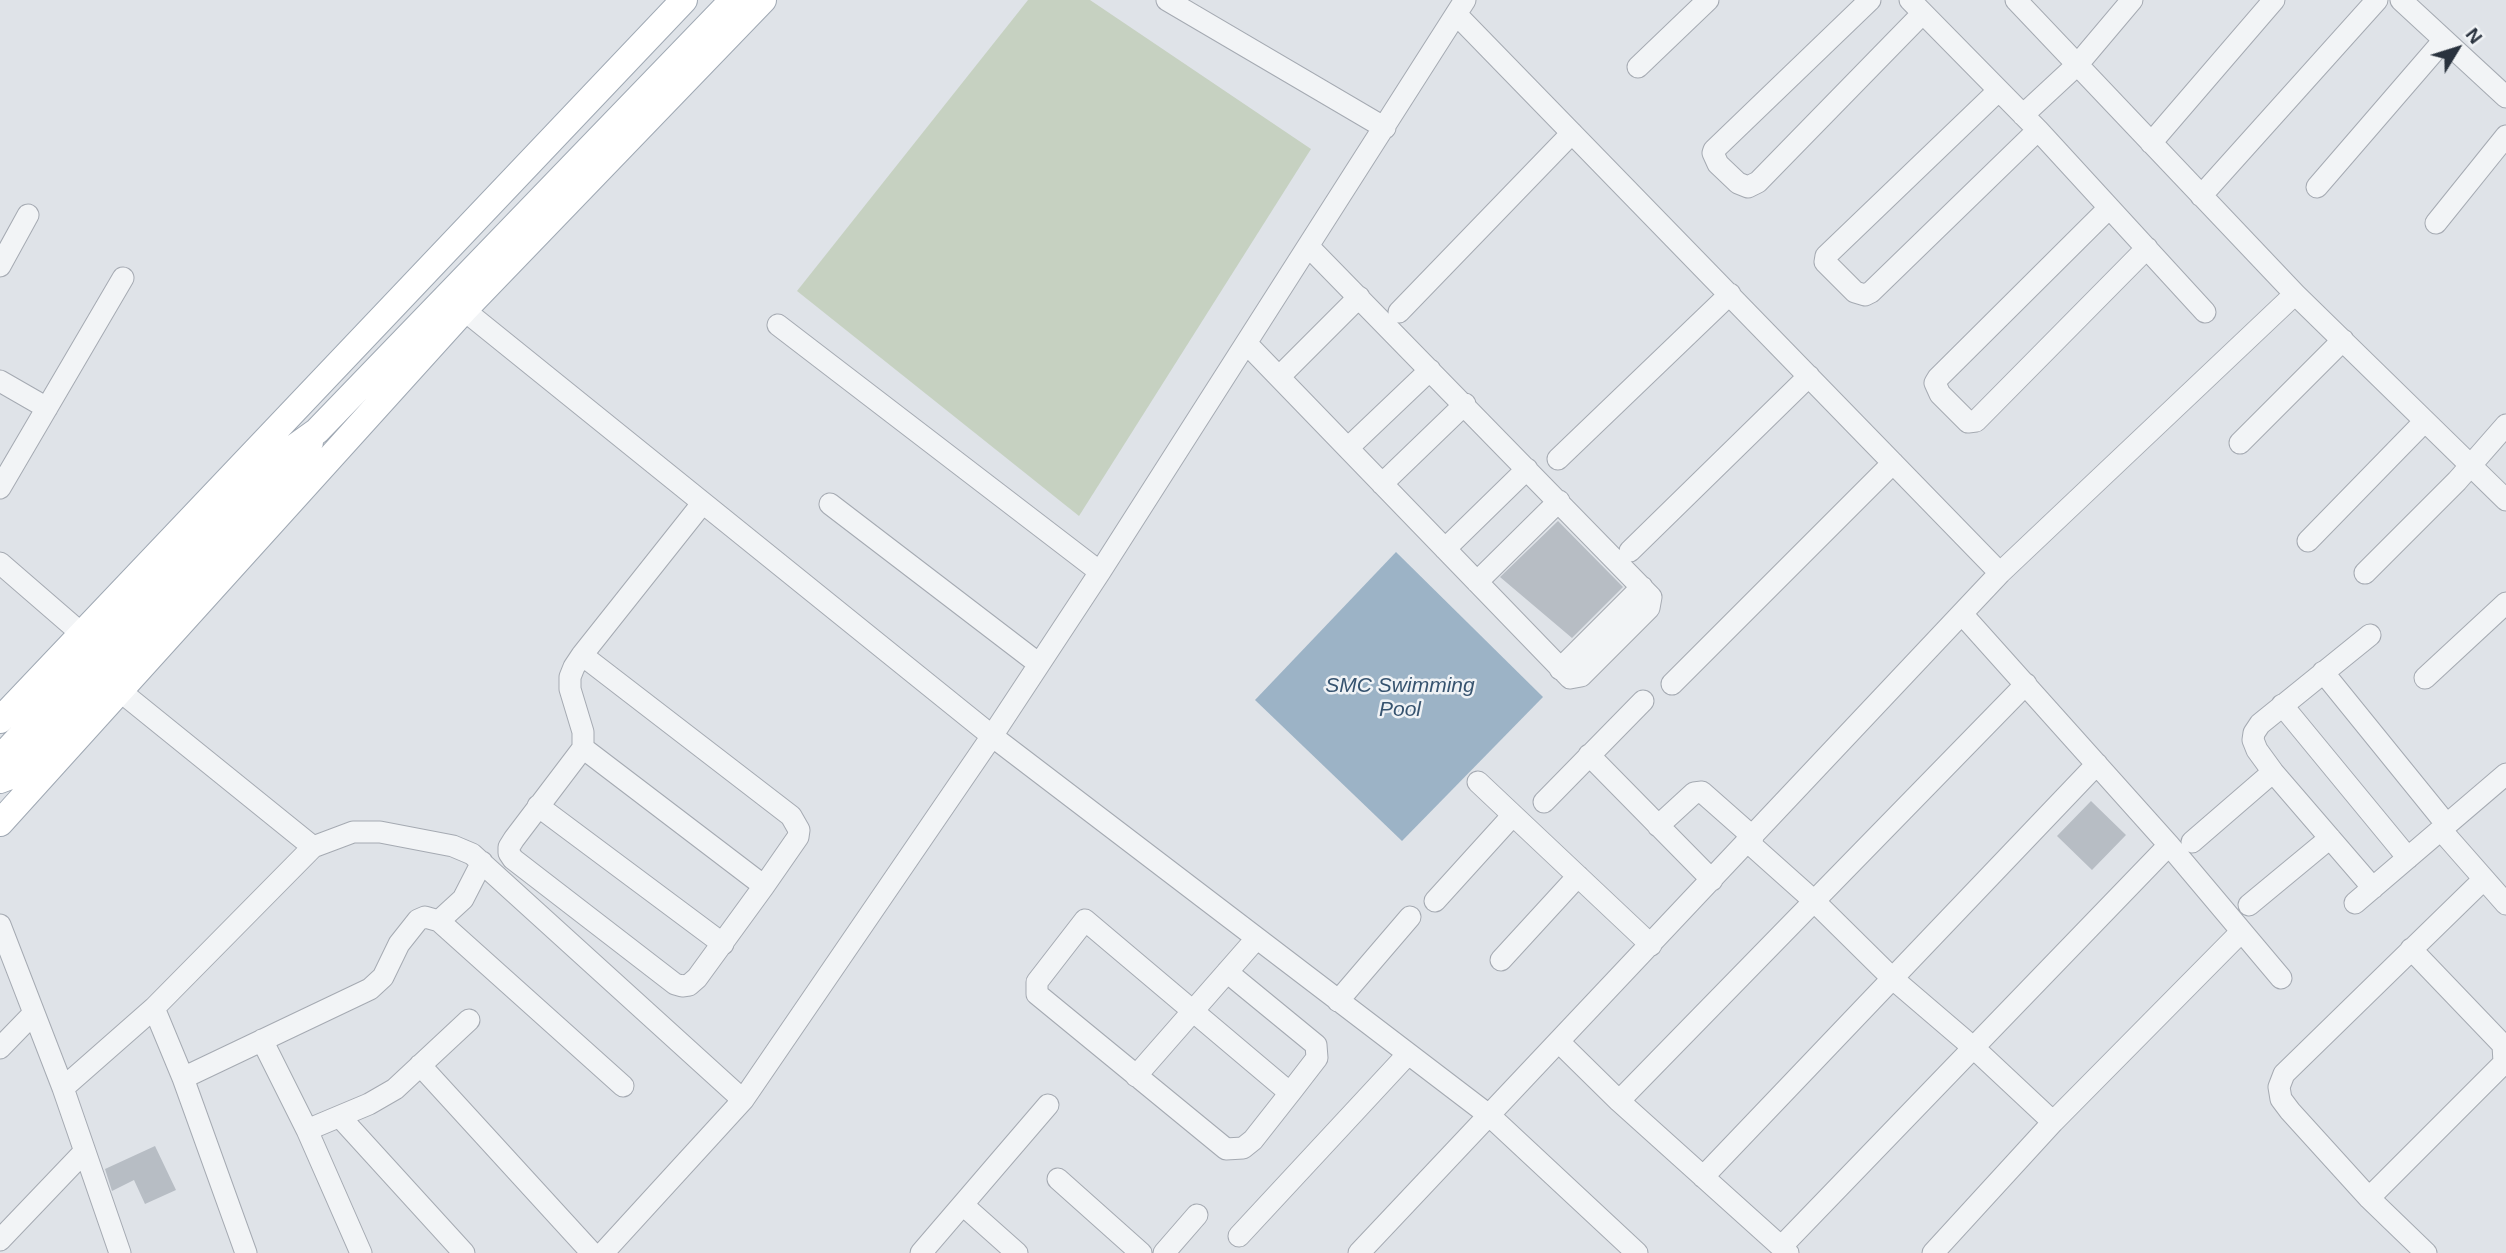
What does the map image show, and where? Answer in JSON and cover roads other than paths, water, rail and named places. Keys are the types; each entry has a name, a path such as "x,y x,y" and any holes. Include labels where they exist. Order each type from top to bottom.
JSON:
{"main road":[{"path":"0,720 684,0"},
{"path":"0,763 5,753 278,459 317,431 733,0"},
{"path":"0,823 464,310 763,0"},
{"path":"0,780 21,772 294,469 317,431"}],"street":[{"path":"1167,0 1385,128"},
{"path":"1638,67 1708,0"},
{"path":"1870,0 1714,150 1718,164 1738,183 1748,187 1758,182 1916,7 2031,123 2205,312"},
{"path":"2016,0 2295,294 2506,500"},
{"path":"1998,92 1826,256 1825,262 1855,292 1865,295 1871,292 2031,123 2132,0"},
{"path":"2151,144 2274,0"},
{"path":"2201,196 2376,0"},
{"path":"2401,0 2506,97"},
{"path":"603,1253 743,1100 992,736 1100,572 1461,7 1573,133 2000,573"},
{"path":"2317,187 2444,41"},
{"path":"1399,312 1573,133"},
{"path":"2436,223 2506,136"},
{"path":"2109,208 1938,378 1935,383 1940,394 1968,422 1976,421 2147,248"},
{"path":"0,266 29,215"},
{"path":"1247,344 1570,678 1581,676 1649,608 1651,597 1642,587 1309,247"},
{"path":"0,488 122,278"},
{"path":"1558,459 1730,294"},
{"path":"1359,1253 2000,573 2295,294"},
{"path":"1279,377 1359,297"},
{"path":"464,310 992,736 1490,1116 1637,1253"},
{"path":"778,325 1100,572"},
{"path":"2240,443 2343,340"},
{"path":"1348,448 1430,370"},
{"path":"1630,551 1809,376"},
{"path":"0,381 47,408"},
{"path":"1382,484 1465,404"},
{"path":"2308,541 2426,421"},
{"path":"2364,573 2471,466 2506,425"},
{"path":"1672,684 1893,463"},
{"path":"1445,549 1527,469"},
{"path":"1477,582 1559,501"},
{"path":"582,655 790,816 799,830 798,836 723,944 696,978 682,986 675,984 513,859 509,847 583,748 583,732 570,689 570,677 582,655 701,503"},
{"path":"830,504 1039,664"},
{"path":"0,564 82,634"},
{"path":"2425,678 2506,603"},
{"path":"1962,614 2169,845 2281,978"},
{"path":"2370,635 2282,705 2260,724 2254,733 2257,750 2273,772 2373,888"},
{"path":"2323,672 2483,880 2506,904"},
{"path":"1619,1101 2025,684"},
{"path":"120,691 313,847"},
{"path":"1544,802 1643,701"},
{"path":"2282,705 2408,858"},
{"path":"583,748 764,886"},
{"path":"1589,755 1712,880"},
{"path":"1703,1177 2097,764"},
{"path":"2192,842 2273,772"},
{"path":"2354,903 2506,774"},
{"path":"1478,782 1651,945"},
{"path":"1658,826 1693,793 1702,792 1892,978 1975,1049 2053,1122"},
{"path":"538,806 723,944"},
{"path":"1435,901 1513,815"},
{"path":"63,1088 154,1009 313,847 353,832 380,832 461,848 482,862 743,1100"},
{"path":"2249,905 2330,838"},
{"path":"1559,1042 1619,1101 1785,1250 2169,845"},
{"path":"439,922 463,899 482,862"},
{"path":"1501,960 1578,876"},
{"path":"2426,1253 2369,1198 2290,1111 2281,1098 2279,1087 2284,1074 2483,880"},
{"path":"183,1078 370,989 383,977 399,944 418,920 425,917 439,922 623,1086"},
{"path":"1338,1001 1410,918"},
{"path":"1227,972 1316,1045 1317,1058 1290,1093 1253,1140 1243,1148 1226,1149 1037,994 1037,982 1085,920 1290,1093"},
{"path":"0,925 63,1088 120,1253"},
{"path":"1933,1253 2053,1122 2241,932"},
{"path":"1136,1076 1256,939"},
{"path":"2369,1198 2504,1063 2503,1045 2411,949"},
{"path":"154,1009 183,1078 246,1253"},
{"path":"0,1048 34,1013"},
{"path":"307,1130 384,1096 469,1020"},
{"path":"262,1040 307,1130 361,1253"},
{"path":"1239,1236 1408,1054"},
{"path":"420,1065 592,1253"},
{"path":"921,1253 1048,1105"},
{"path":"340,1117 464,1253"},
{"path":"0,1240 84,1152"},
{"path":"1058,1179 1141,1253"},
{"path":"963,1205 1017,1253"},
{"path":"1164,1253 1197,1215"}],"water":[{"name":"SMC Swimming Pool","path":"1396,552 1543,697 1402,841 1255,700"}]}
